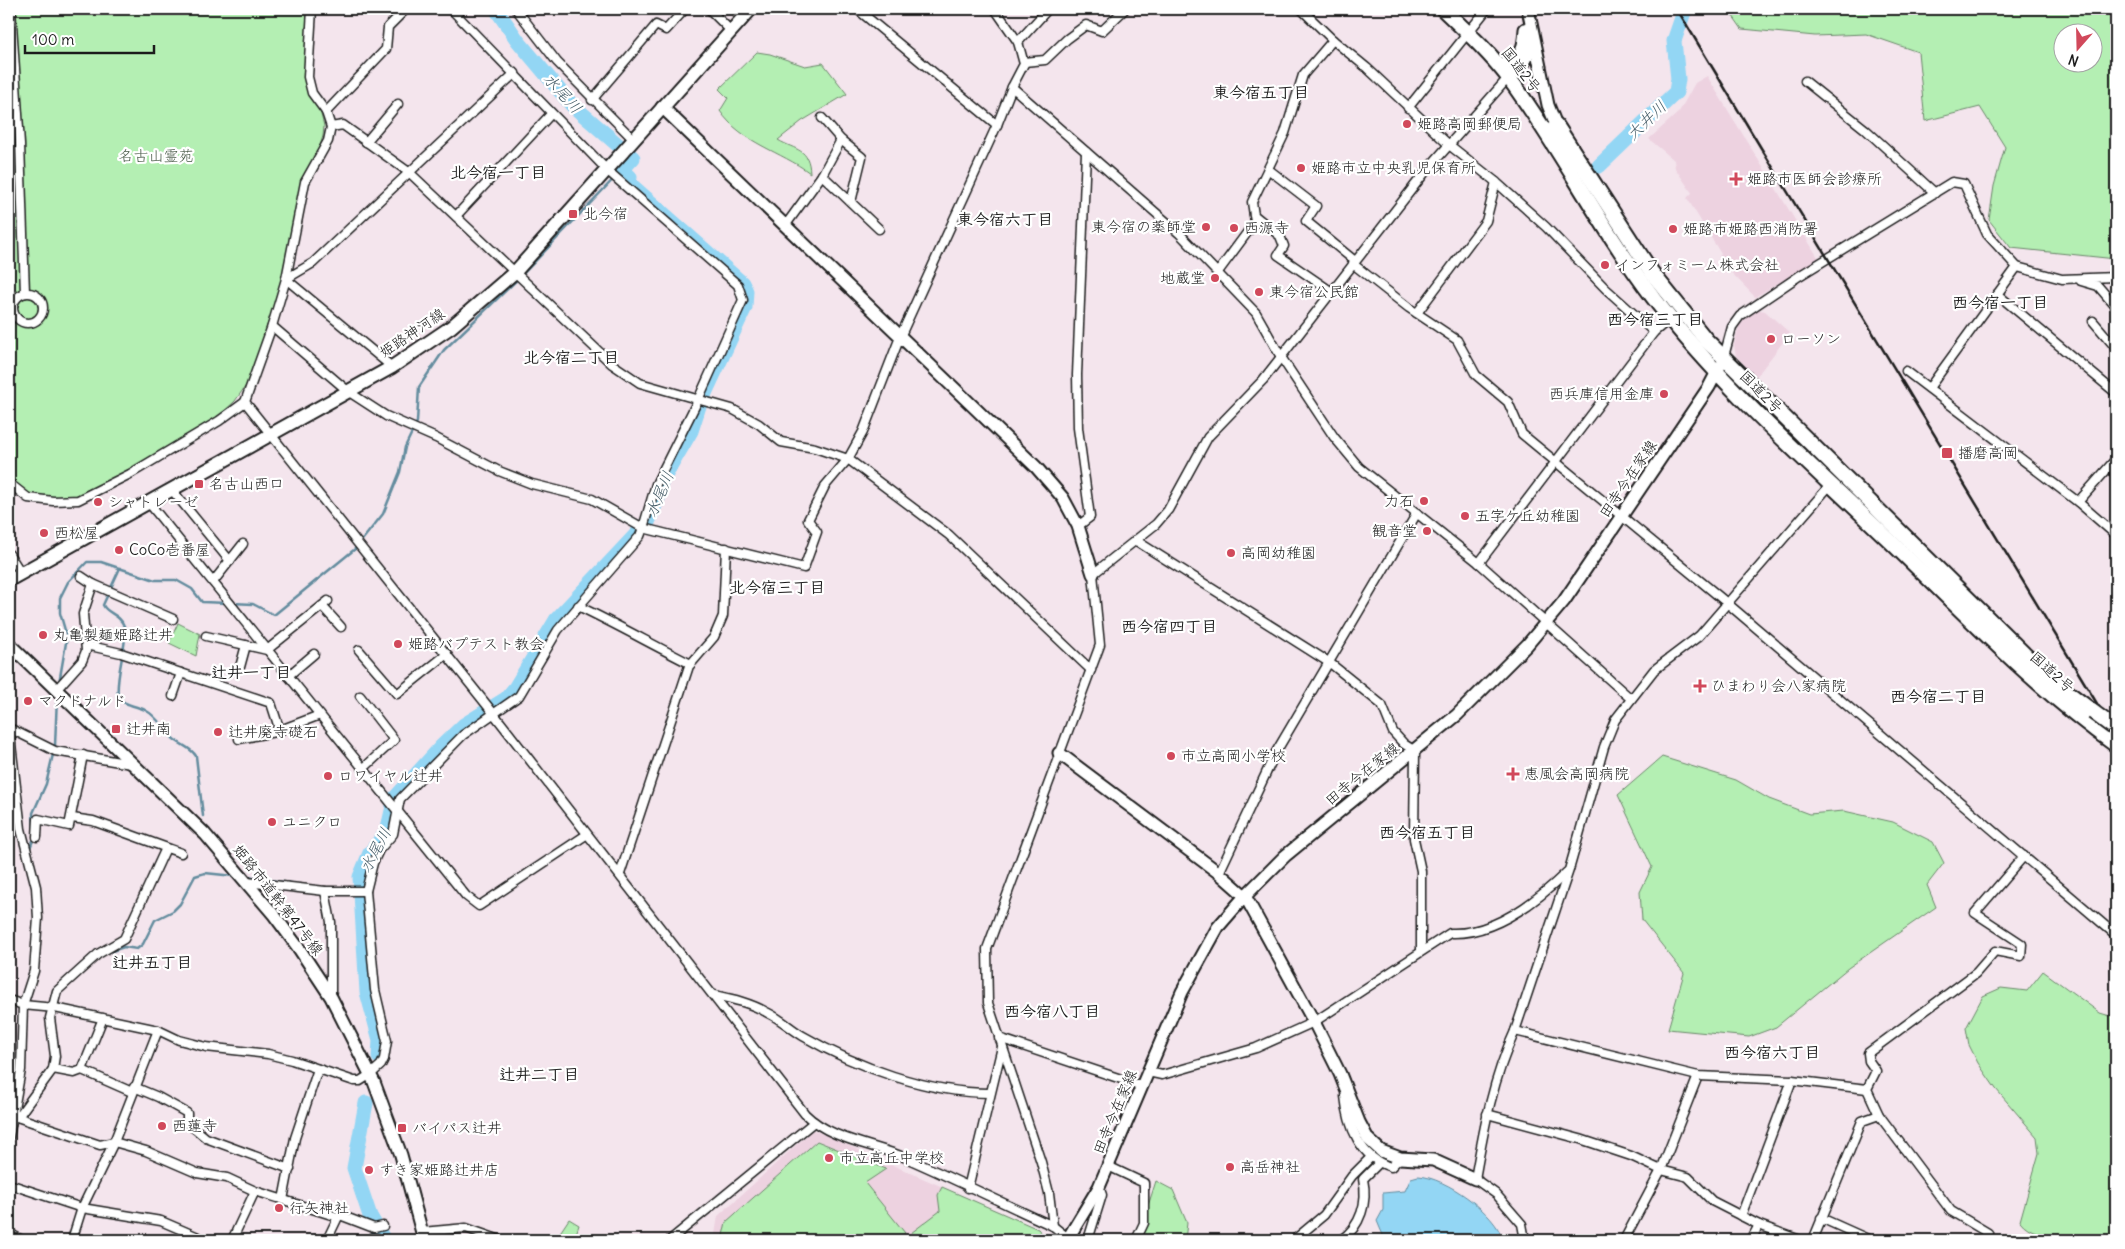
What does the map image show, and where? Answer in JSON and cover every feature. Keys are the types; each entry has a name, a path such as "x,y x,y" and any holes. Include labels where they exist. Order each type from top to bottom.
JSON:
{"highway":[{"name":"国道2号","path":"1443,9 1468,33 1508,78 1535,115 1638,276 1671,318 2024,654 2054,682 2093,712 2115,739"},
{"name":"国道2号","path":"1556,125 1652,273 1720,366 1831,484 2048,691 2115,739"}],"main road":[{"name":"姫路神河線","path":"9,580 349,392 392,367 451,328 516,271 751,9"}],"street":[{"path":"11,9 20,144 25,293"},
{"path":"9,483 28,498 53,501 78,500 130,474 219,421 245,402 272,326 286,279 305,182 328,141 331,127 326,112 312,93 308,76 312,9"},
{"path":"326,112 386,49 388,27 406,9"},
{"path":"9,1000 24,1005 52,1008 158,1030 179,1040 206,1047 268,1054 354,1081 360,1081 371,1074 381,1065 384,1059 386,1041 375,990 366,891 376,856 392,834 400,799 438,758 463,736 519,696 558,630 635,545 656,484 698,400 743,300 738,285 551,114 515,73 451,9"},
{"path":"516,9 557,62 633,142"},
{"path":"592,100 656,25 666,30 685,9"},
{"path":"709,9 731,31"},
{"path":"857,9 997,125"},
{"path":"272,326 349,392 386,416 436,438 499,471 532,484 592,499 642,528 804,568 817,532 808,520 824,486 848,459 863,432 900,337 1024,62 1018,42 995,9"},
{"path":"1018,42 1048,9"},
{"path":"1024,62 1045,60 1067,39 1086,25 1102,31 1125,9"},
{"path":"1301,9 1448,144 1496,182 1654,332"},
{"path":"1408,108 1487,9"},
{"path":"1094,574 1156,524 1168,510 1208,437 1281,357 1448,144 1522,65 1528,57 1530,48 1520,9"},
{"path":"1528,9 1548,105 1556,125"},
{"path":"1497,64 1510,62 1522,52 1525,45 1524,28"},
{"path":"1218,272 1255,222 1252,202 1285,133 1303,75 1333,40"},
{"path":"286,279 313,263 515,73"},
{"path":"1805,81 1878,140 1934,193"},
{"path":"1012,87 1180,234 1256,313 1281,357 1334,436 1359,467 1479,563 1630,698"},
{"path":"366,142 398,104"},
{"path":"662,107 1036,467 1063,498 1078,526 1094,574 1100,644 987,949 988,1002 1041,1162 1049,1193 1052,1226"},
{"path":"456,216 551,114"},
{"path":"822,118 841,140 862,157 851,202"},
{"path":"331,127 343,125 410,173 516,271 612,364 640,383 739,413 759,424 781,442 815,448 848,459 949,535 1091,670"},
{"path":"785,226 822,175 841,140"},
{"path":"1078,526 1090,517 1078,428 1077,375 1086,152"},
{"path":"1268,169 1316,206 1306,221 1417,313 1457,340 1476,375 1508,402 1522,434 1727,603 2116,935"},
{"path":"822,175 879,229"},
{"path":"1417,313 1486,221 1496,182"},
{"path":"1720,366 1732,327 1740,316 1799,276 1952,182 1964,184 1987,234 2016,267 2098,286 2116,307"},
{"path":"1254,215 1280,236 1284,246 1278,255 1332,292"},
{"path":"1930,388 2016,267"},
{"path":"2073,279 2116,277"},
{"path":"286,279 392,367"},
{"path":"25,293 35,295 42,303 42,313 36,321 21,322 14,314 11,303 17,296 25,293"},
{"path":"1997,294 2116,393"},
{"path":"1479,563 1654,332 1671,318"},
{"path":"2093,321 2116,348"},
{"name":"田寺今在家線","path":"1068,1239 1099,1186 1193,969 1218,927 1245,896 1285,856 1415,751 1496,678 1564,601 1720,366"},
{"path":"1906,371 2078,502 2116,535"},
{"path":"245,402 447,654 586,836 620,874 814,1122 866,1146 905,1158 1052,1226 1068,1239"},
{"path":"2078,502 2116,459"},
{"path":"1475,1179 1486,1114 1504,1054 1515,1032 1569,870 1604,747 1615,720 1630,698 1654,670 1699,636 1831,484"},
{"path":"172,490 230,561"},
{"path":"150,503 288,676 398,808 466,896 479,906 586,836"},
{"path":"1219,873 1276,752 1417,513"},
{"path":"1135,540 1330,663 1382,706 1393,732 1404,744 1415,751 1414,839 1421,871 1421,951"},
{"path":"213,582 243,544"},
{"path":"620,874 691,664 714,637 723,616 726,548"},
{"path":"9,554 21,573"},
{"path":"82,576 93,584 173,620"},
{"path":"56,690 82,661 86,651 83,614 93,584"},
{"path":"267,650 325,603 341,627"},
{"path":"578,606 614,622 645,642 691,664"},
{"path":"206,636 267,650"},
{"name":"姫路市道幹第47号線","path":"9,644 205,834 247,882 300,950 331,997 371,1074 401,1155 423,1236"},
{"path":"86,645 121,653 271,703 280,731"},
{"path":"240,667 246,645"},
{"path":"359,650 397,694 447,654"},
{"path":"288,676 314,654"},
{"path":"173,696 181,674"},
{"path":"360,696 394,740 364,768"},
{"path":"239,739 280,731 320,715"},
{"path":"9,728 55,750 131,764"},
{"path":"9,728 21,829 36,887 38,918 34,972 24,1005 21,1070 16,1117 9,1137"},
{"path":"1060,753 1219,873 1245,896 1314,1022 1368,1139 1381,1151 1400,1158 1433,1160 1475,1179 1496,1194 1522,1224 1525,1240"},
{"path":"37,838 38,819 69,826 83,755"},
{"path":"72,818 94,821 181,853"},
{"path":"16,1117 53,1069 55,1056 50,1018 57,991 98,954 124,939 166,848"},
{"path":"1867,1088 1876,1071 1869,1061 1868,1053 1976,973 1995,950 2021,956 2022,944 1975,912 2024,856"},
{"path":"1148,1072 1162,1075 1256,1048 1314,1022 1450,933 1464,934 1479,930 1510,915 1550,889 1569,870"},
{"path":"247,882 325,891 366,891"},
{"path":"325,891 331,922 331,997"},
{"path":"714,996 743,1002 769,1013 803,1036 856,1063 958,1092 990,1093"},
{"path":"82,1070 103,1018"},
{"path":"72,1240 82,1208 114,1142 158,1030"},
{"path":"1515,1032 1698,1076 1792,1080 1867,1088"},
{"path":"999,1038 1142,1086"},
{"path":"968,1188 1002,1046"},
{"path":"53,1069 74,1073 82,1070 133,1090 158,1096 187,1113 187,1122 206,1138 290,1169"},
{"path":"283,1200 295,1138 318,1069"},
{"path":"1624,1240 1661,1170 1698,1076"},
{"path":"1740,1216 1792,1080"},
{"path":"1867,1088 1879,1115 1950,1211 1988,1233 1984,1240"},
{"path":"1346,1090 1346,1104 1353,1132 1370,1158 1378,1164 1390,1167 1400,1158"},
{"path":"1486,1114 1580,1139 1631,1156 1661,1170 1688,1177 1712,1201 1759,1225 1800,1240"},
{"path":"1813,1240 1862,1121 1879,1115"},
{"path":"16,1117 100,1145 114,1142 146,1151 197,1173 227,1178 255,1191 283,1200 338,1217 340,1215 380,1226"},
{"path":"670,1240 814,1122"},
{"path":"1294,1240 1324,1215 1352,1176 1370,1158"},
{"path":"1341,1240 1351,1233 1364,1205 1366,1192 1363,1179 1378,1164"},
{"path":"1108,1166 1144,1183 1144,1223 1136,1240"},
{"path":"9,1184 82,1208 161,1221 205,1240"},
{"path":"1088,1240 1102,1195 1099,1186"},
{"path":"232,1240 255,1191"},
{"path":"327,1240 338,1217"},
{"path":"1821,1218 1870,1240"},
{"path":"1751,1240 1759,1225"},
{"path":"423,1236 466,1228 500,1240"},
{"path":"9,1233 22,1240"}],"shaded area":[{"path":"1707,76 1819,259 1755,297 1721,262 1719,257 1721,254 1687,198 1692,193 1675,168 1674,160 1649,139 1679,112 1695,83"},
{"path":"1756,309 1765,311 1790,333 1756,377 1736,356 1734,345 1740,323"},
{"name":"市立高丘中学校","path":"813,1130 1038,1229 1043,1235 1043,1240 714,1240 718,1216"}],"green space":[{"name":"名古山霊苑","path":"9,9 307,9 307,91 320,111 324,126 318,152 304,175 290,247 268,327 247,384 235,401 220,415 123,474 78,497 28,494 9,479"},
{"path":"1728,9 2116,9 2116,259 2011,248 1989,220 1994,186 2005,147 1980,107 1925,121 1918,52 1866,34 1815,36 1742,29"},
{"path":"757,52 770,54 805,66 823,63 847,94 802,121 778,140 804,154 810,173 750,139 729,122 720,111 728,98 719,89"},
{"path":"178,623 200,634 196,656 169,643"},
{"path":"1662,757 1736,780 1769,799 1809,814 1844,811 1893,822 1933,842 1944,863 1927,885 1936,907 1848,968 1776,1027 1749,1037 1668,1029 1684,973 1642,920 1640,892 1652,867 1618,795"},
{"path":"2043,971 2100,1013 2110,1016 2116,1010 2116,1235 2051,1236 2028,1228 2020,1221 2039,1153 2037,1137 1996,1089 1978,1063 1969,1045 1966,1028 1983,996 2001,988 2027,991"},
{"path":"817,1141 886,1169 865,1183 905,1233 895,1240 722,1240 726,1222"},
{"path":"1156,1181 1173,1190 1187,1223 1185,1240 1137,1240"},
{"path":"942,1187 1038,1229 1043,1235 1043,1240 915,1240 911,1233 940,1211 938,1195"},
{"path":"569,1219 579,1225 574,1240 555,1240"}],"water":[{"path":"1418,1176 1442,1183 1468,1198 1491,1219 1503,1240 1385,1240 1377,1221 1383,1210 1383,1193 1405,1191 1411,1178"}],"waterway":[{"name":"水尾川","path":"379,1057 380,1040 367,992 360,877 370,853 387,832 395,798 441,747 464,725 506,699 515,688 556,620 648,522 658,498 659,486 691,431 699,406 745,307 746,291 742,283 629,183 630,177 622,170 633,158 571,104 518,41 496,9"},
{"name":"大井川","path":"1599,166 1676,92 1678,79 1674,41 1685,9"},
{"path":"232,603 253,604 274,615 355,549 383,514 400,472 405,447 417,422 419,387 444,350 523,274 622,170"},
{"path":"59,683 67,637 60,613 60,598 68,582 87,562 101,562 155,580 176,580 192,589 202,602 227,603"},
{"path":"120,568 103,605 122,622 125,632 124,649 118,679 118,696 126,703 150,713 175,740 194,753 196,756 203,816"},
{"path":"30,848 34,838 33,813 46,784 55,746 57,696"},
{"path":"106,953 124,947 137,949 143,944 155,920 173,911 180,904 195,876 205,873 234,876"},
{"path":"247,877 291,883"},
{"name":"水尾川","path":"366,1103 354,1168 370,1216 384,1240"}],"railway":[{"path":"1677,9 2116,735"}],"place":[{"name":"姫路高岡郵便局","path":"1407,124"},
{"name":"姫路市立中央乳児保育所","path":"1301,168"},
{"name":"姫路市医師会診療所","path":"1736,179"},
{"name":"北今宿","path":"573,214"},
{"name":"東今宿の薬師堂","path":"1206,227"},
{"name":"西源寺","path":"1234,228"},
{"name":"姫路市姫路西消防署","path":"1673,229"},
{"name":"インフォミーム株式会社","path":"1605,265"},
{"name":"地蔵堂","path":"1215,278"},
{"name":"東今宿公民館","path":"1259,292"},
{"name":"ローソン","path":"1771,339"},
{"name":"西兵庫信用金庫","path":"1664,394"},
{"name":"播磨高岡","path":"1947,453"},
{"name":"名古山西口","path":"199,484"},
{"name":"力石","path":"1424,501"},
{"name":"シャトレーゼ","path":"98,502"},
{"name":"五字ケ丘幼稚園","path":"1465,516"},
{"name":"観音堂","path":"1427,531"},
{"name":"西松屋","path":"44,533"},
{"name":"CoCo壱番屋","path":"119,550"},
{"name":"高岡幼稚園","path":"1231,553"},
{"name":"丸亀製麺姫路辻井","path":"43,635"},
{"name":"姫路バプテスト教会","path":"398,644"},
{"name":"ひまわり会八家病院","path":"1700,686"},
{"name":"マクドナルド","path":"28,701"},
{"name":"辻井南","path":"116,729"},
{"name":"辻井廃寺礎石","path":"218,732"},
{"name":"市立高岡小学校","path":"1171,756"},
{"name":"恵風会高岡病院","path":"1513,774"},
{"name":"ロワイヤル辻井","path":"328,776"},
{"name":"ユニクロ","path":"272,822"},
{"name":"西蓮寺","path":"162,1126"},
{"name":"バイパス辻井","path":"402,1128"},
{"name":"市立高丘中学校","path":"829,1158"},
{"name":"高岳神社","path":"1230,1167"},
{"name":"すき家姫路辻井店","path":"369,1170"},
{"name":"行矢神社","path":"279,1208"}],"district":[{"name":"東今宿五丁目","path":"1261,92"},
{"name":"北今宿一丁目","path":"498,172"},
{"name":"東今宿六丁目","path":"1005,219"},
{"name":"西今宿一丁目","path":"2000,302"},
{"name":"西今宿三丁目","path":"1655,319"},
{"name":"北今宿二丁目","path":"571,357"},
{"name":"北今宿三丁目","path":"777,587"},
{"name":"西今宿四丁目","path":"1169,626"},
{"name":"辻井一丁目","path":"251,672"},
{"name":"西今宿二丁目","path":"1938,696"},
{"name":"西今宿五丁目","path":"1427,832"},
{"name":"辻井五丁目","path":"152,962"},
{"name":"西今宿八丁目","path":"1052,1011"},
{"name":"西今宿六丁目","path":"1772,1052"},
{"name":"辻井二丁目","path":"539,1074"}]}
